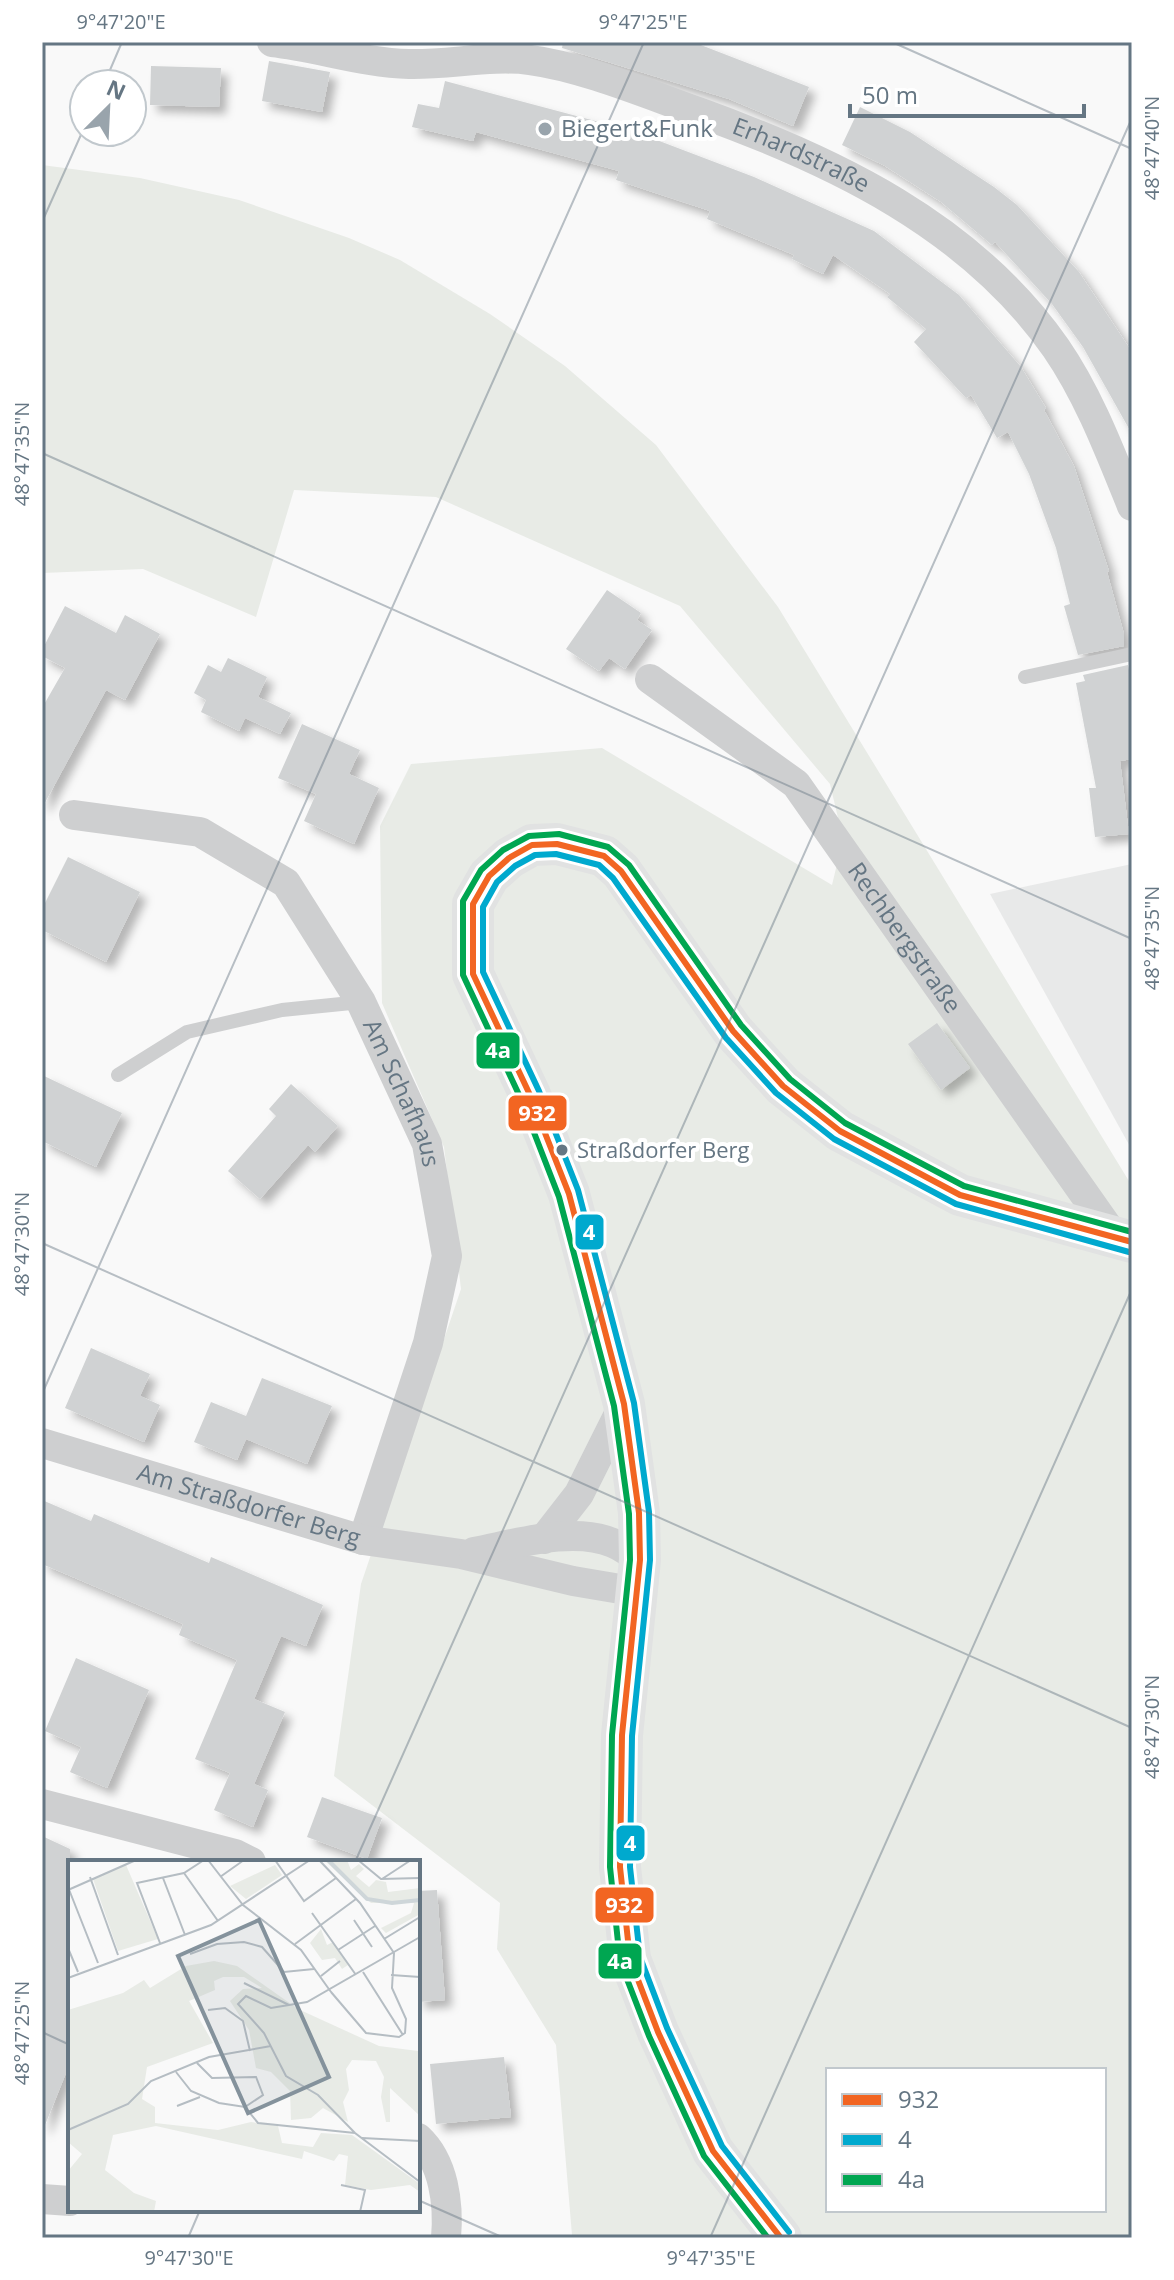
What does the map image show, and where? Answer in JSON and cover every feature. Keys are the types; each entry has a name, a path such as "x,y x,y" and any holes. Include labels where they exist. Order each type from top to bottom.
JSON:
{"main road":[{"name":"Rechbergstraße","path":"781,2238 713,2151 658,2032 630,1959 620,1852 622,1735 639,1576 639,1513 624,1404 569,1194 530,1095 473,974 473,904 489,876 509,858 532,845 557,844 604,856 621,871 733,1031 783,1086 840,1131 960,1195 1124,1240"}],"street":[{"name":"Erhardstraße","path":"272,42 407,64 530,60 620,85 735,125 875,189 931,224 976,261 1022,306 1057,349 1101,429 1132,506"},
{"name":"Rechbergstraße","path":"650,679 796,784 1124,1240"},
{"name":"Am Schafhaus","path":"74,815 200,832 286,883 361,1002 427,1144 447,1256 428,1343 363,1540"},
{"path":"544,1539 579,1494 624,1404"},
{"name":"Am Straßdorfer Berg","path":"42,1443 363,1540 461,1554 573,1581 639,1576"},
{"name":"Am Straßdorfer Berg","path":"461,1554 544,1539 591,1538 612,1543 639,1576"},
{"path":"42,1804 235,1854 247,1860"},
{"path":"420,2140 428,2147 446,2190 446,2238"},
{"path":"42,2199 68,2201"}],"lane":[{"path":"1025,677 1132,654"},
{"path":"118,1075 187,1032 282,1010 361,1002"}],"shaded area":[{"path":"42,165 140,178 239,200 349,238 400,260 490,314 565,366 656,445 778,607 1132,1186 1132,2238 572,2235 556,2045 497,1949 500,1903 334,1776 361,1584 461,1289 444,1147 382,1003 380,826 411,764 602,748 832,885 843,839 830,784 680,606 436,497 294,490 256,617 143,569 42,573"},
{"path":"1132,864 1132,1150 990,894"}],"building":[{"path":"563,42 693,42 809,87 793,126 729,99 562,48"},
{"path":"269,61 330,72 322,112 262,101"},
{"path":"151,66 221,68 219,107 150,105"},
{"path":"445,81 633,131 754,177 874,231 959,295 1021,367 1046,408 1044,410 1074,466 1109,571 1124,646 1078,655 1064,606 1070,604 1056,548 1029,474 1008,432 997,438 971,395 966,398 914,342 926,329 887,297 890,294 833,255 823,274 792,259 794,255 707,219 710,211 616,180 619,171 476,132 473,141 412,127 418,104 439,108"},
{"path":"860,107 910,132 994,187 1017,205 1079,272 1132,352 1132,434 1083,347 1052,304 995,242 992,245 941,202 885,166 842,145"},
{"path":"607,590 641,613 637,620 652,630 625,669 609,658 599,671 566,649"},
{"path":"65,606 116,633 125,615 160,634 125,700 106,690 42,808 42,708 65,668 42,656 42,650"},
{"path":"228,658 267,677 258,697 291,713 280,734 245,718 239,731 201,712 206,700 194,693 208,665 221,672"},
{"path":"1128,665 1132,687 1132,759 1120,761 1129,834 1095,837 1089,788 1096,788 1076,683 1085,681 1083,675"},
{"path":"302,724 360,750 349,774 379,788 354,844 304,821 316,794 278,778"},
{"path":"68,857 140,892 106,962 42,930 42,909"},
{"path":"937,1023 970,1068 941,1090 908,1044"},
{"path":"42,1075 122,1113 96,1167 42,1141"},
{"path":"291,1084 338,1126 315,1152 308,1145 260,1199 228,1171 276,1116 269,1109"},
{"path":"91,1348 150,1374 140,1396 160,1405 144,1442 65,1408"},
{"path":"262,1378 332,1406 307,1464 246,1439 237,1460 194,1442 211,1402 246,1416"},
{"path":"42,1500 91,1521 94,1514 209,1563 211,1557 323,1605 306,1646 281,1636 254,1699 285,1712 254,1784 268,1790 253,1827 214,1810 230,1773 195,1759 237,1660 179,1635 183,1624 42,1564"},
{"path":"76,1658 149,1690 107,1788 70,1772 81,1747 45,1731"},
{"path":"322,1797 382,1818 367,1859 307,1837"},
{"path":"42,1836 70,1849 68,2068 43,2130"},
{"path":"437,1890 445,2000 420,2002 420,1891"},
{"path":"504,2057 511,2117 436,2124 430,2064"}],"transit line":[{"name":"4a","path":"768,2238 704,2156 649,2036 620,1961 610,1867 612,1735 630,1560 629,1514 614,1406 559,1197 521,1099 463,975 463,901 481,870 503,850 529,836 559,834 608,847 629,865 741,1025 790,1079 845,1123 964,1186 1132,1232"},
{"name":"932","path":"781,2238 713,2151 658,2032 630,1959 620,1867 622,1735 640,1560 639,1513 624,1404 569,1194 530,1095 473,974 473,904 489,876 509,858 532,845 557,844 604,856 621,871 733,1031 783,1086 840,1131 960,1195 1132,1242"},
{"name":"4","path":"789,2232 722,2146 667,2028 640,1957 630,1867 632,1736 650,1560 649,1512 634,1403 578,1190 539,1091 483,972 483,907 497,882 515,866 535,855 556,854 599,865 613,878 726,1038 776,1093 834,1139 956,1204 1129,1252"}],"place":[{"name":"Biegert&Funk","path":"545,129"},
{"name":"Straßdorfer Berg","path":"562,1150"}]}
